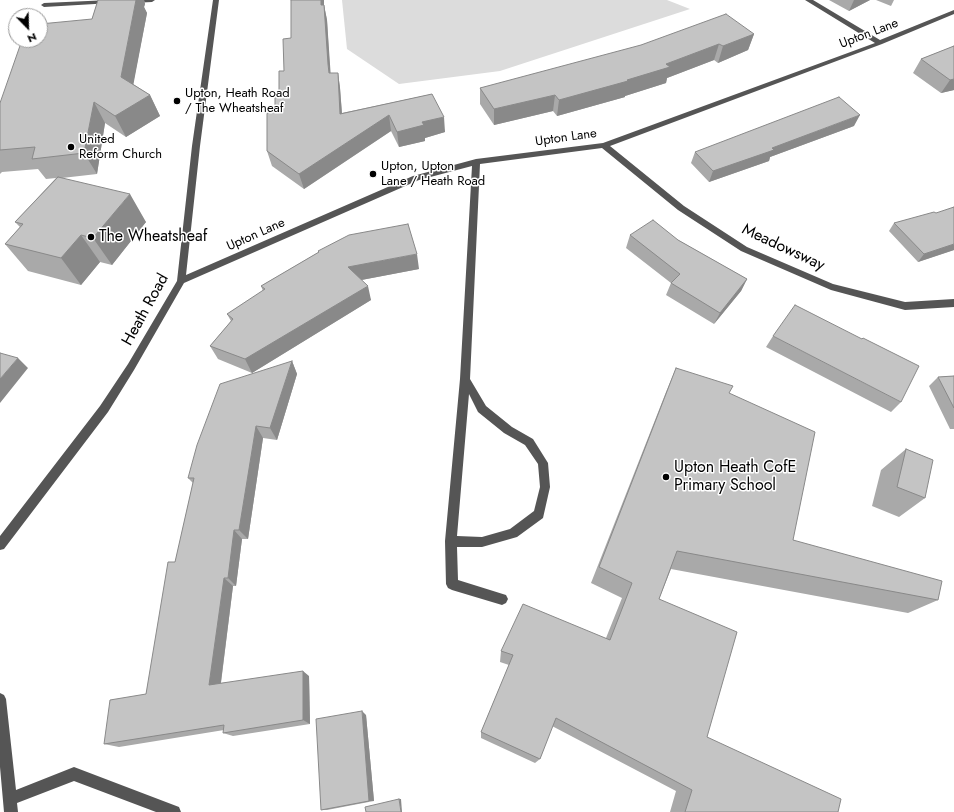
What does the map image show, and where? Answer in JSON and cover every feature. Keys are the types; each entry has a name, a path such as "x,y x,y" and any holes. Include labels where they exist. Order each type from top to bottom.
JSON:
{"street":[{"path":"128,1 152,0"},
{"name":"Heath Road","path":"0,545 104,409 181,282 196,146 216,0"},
{"path":"808,0 880,43"},
{"path":"44,5 120,1"},
{"name":"Upton Lane","path":"181,282 416,178 476,162 604,145 880,43 954,12"},
{"name":"Meadowsway","path":"604,145 681,208 744,249 831,287 905,306 954,303"},
{"path":"476,162 465,379 451,541 452,584 502,599"},
{"path":"451,541 482,542 513,533 539,514 545,487 543,463 528,442 508,430 482,409 465,379"},
{"path":"0,699 7,798 74,774 174,812"}],"shaded area":[{"path":"342,0 667,0 690,9 500,71 399,84 347,49"}],"building":[{"path":"98,0 136,0 121,77 150,95 115,116 94,102 84,153 32,159 35,147 0,150 0,103 19,48 48,48 48,23 92,19"},
{"path":"291,0 321,0 321,5 324,5 329,73 338,73 340,114 432,94 444,117 422,122 424,125 397,132 389,115 299,174 267,151 267,113 275,112 275,97 279,97 279,71 284,71 283,39 291,38"},
{"path":"726,14 754,34 723,46 719,44 666,64 670,67 627,80 628,81 559,100 555,95 494,109 480,88 641,45"},
{"path":"954,46 954,79 950,80 921,59"},
{"path":"839,97 860,115 772,148 774,150 713,171 695,152"},
{"path":"58,177 130,194 93,238 81,235 61,258 5,244 23,224 15,222"},
{"path":"954,207 954,244 924,254 894,223 934,212 936,213"},
{"path":"653,220 678,240 747,279 720,313 671,283 680,274 630,235"},
{"path":"408,224 417,254 348,267 368,286 245,359 210,346 233,319 227,314 265,289 261,286 319,252 318,251 349,235"},
{"path":"795,305 919,366 901,402 773,336"},
{"path":"0,353 18,358 0,379"},
{"path":"292,361 270,428 256,426 239,530 234,530 228,578 224,578 209,685 303,671 303,720 223,733 224,725 104,744 110,700 146,694 168,562 175,562 194,478 188,478 197,445 220,384"},
{"path":"676,368 733,386 729,393 815,432 793,540 942,581 938,600 677,551 659,599 737,632 707,737 841,799 838,812 685,812 692,790 556,718 540,759 481,732 513,655 501,651 523,604 610,640 632,583 599,567"},
{"path":"954,376 954,408 938,377"},
{"path":"906,449 933,460 925,498 897,487"},
{"path":"362,711 369,801 321,810 316,719"},
{"path":"399,799 401,812 366,812 365,807"}],"place":[{"name":"Upton, Heath Road / The Wheatsheaf","path":"177,101"},
{"name":"United Reform Church","path":"71,147"},
{"name":"Upton, Upton Lane / Heath Road","path":"373,174"},
{"name":"The Wheatsheaf","path":"91,237"},
{"name":"Upton Heath CofE Primary School","path":"666,477"}]}
